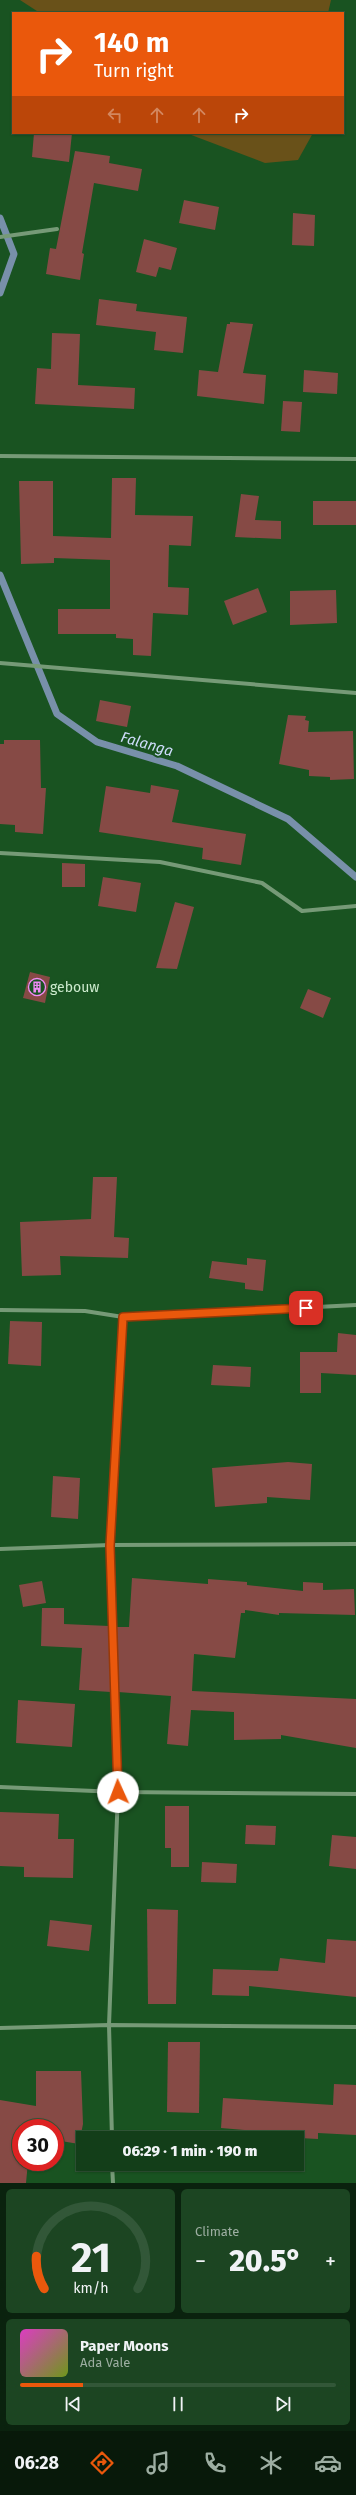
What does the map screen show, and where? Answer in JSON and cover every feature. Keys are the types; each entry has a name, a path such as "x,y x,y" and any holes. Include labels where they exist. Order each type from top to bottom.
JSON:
{"street":[{"path":"0,237 22,232 57,229"},
{"path":"0,456 356,459"},
{"path":"0,663 356,693"},
{"path":"0,853 160,862 262,883 302,911 356,906"},
{"path":"0,1310 84,1311 123,1317 356,1306"},
{"path":"112,2131 109,2025 118,1792 110,1546 123,1317"},
{"path":"0,1549 110,1546 356,1544"},
{"path":"0,1787 118,1792 356,1794"},
{"path":"0,2028 109,2025 356,2027"},
{"path":"112,2171 113,2183"}],"shaded area":[{"path":"20,0 331,0 328,12 38,12"},
{"path":"189,134 312,134 298,160 265,163"}],"building":[{"path":"34,134 72,134 69,162 32,157"},
{"path":"75,151 110,156 109,163 142,169 138,191 94,183 82,253 84,254 80,280 46,274 50,248 56,249"},
{"path":"184,200 219,207 215,230 179,223"},
{"path":"293,213 315,215 314,246 292,245"},
{"path":"144,239 177,248 171,270 159,267 156,277 136,272"},
{"path":"99,299 137,304 136,311 187,317 183,353 154,350 156,332 96,325"},
{"path":"230,322 253,324 243,373 266,375 264,404 197,396 199,370 218,372 227,324 230,324"},
{"path":"52,333 80,334 78,385 135,388 134,409 35,404 37,368 51,369"},
{"path":"304,370 338,373 337,394 303,392"},
{"path":"283,401 302,402 300,432 281,431"},
{"path":"112,478 136,478 135,515 193,516 191,546 169,545 168,587 189,588 188,615 153,613 151,656 133,655 133,639 116,638 116,634 58,634 58,609 110,609 110,560 54,558 54,563 21,564 19,481 53,481 53,536 111,538"},
{"path":"241,494 259,496 255,520 281,521 281,539 235,537"},
{"path":"313,501 356,501 356,525 313,525"},
{"path":"258,588 267,612 233,625 224,601"},
{"path":"336,590 337,623 290,625 290,591"},
{"path":"100,700 131,706 127,727 96,721"},
{"path":"288,715 306,716 305,720 309,721 308,732 353,731 354,779 330,780 330,777 309,776 309,770 279,764"},
{"path":"4,740 40,740 41,788 46,788 43,834 15,832 15,825 0,824 0,744 4,744"},
{"path":"151,785 179,790 172,822 246,834 241,865 202,859 203,848 99,832 106,786 150,793"},
{"path":"62,863 85,864 85,887 62,887"},
{"path":"103,877 141,883 136,912 98,906"},
{"path":"175,902 194,907 177,969 156,968"},
{"name":"gebouw","path":"30,972 50,977 45,1003 23,998"},
{"path":"308,989 331,998 323,1018 300,1008"},
{"path":"93,1177 117,1177 114,1237 129,1238 128,1258 60,1256 61,1275 22,1276 20,1222 91,1219"},
{"path":"247,1258 266,1260 263,1291 245,1289 245,1283 209,1278 212,1261 247,1265"},
{"path":"10,1321 42,1322 41,1366 8,1364"},
{"path":"338,1333 356,1335 356,1375 321,1373 321,1393 300,1393 300,1352 337,1352"},
{"path":"213,1365 251,1367 250,1387 211,1385"},
{"path":"288,1462 312,1464 310,1500 267,1497 267,1503 215,1507 212,1468"},
{"path":"53,1476 80,1478 78,1519 51,1517"},
{"path":"132,1578 208,1584 208,1579 247,1582 247,1585 303,1591 303,1582 323,1583 323,1590 354,1589 355,1615 279,1613 279,1615 245,1610 245,1613 241,1613 235,1658 194,1654 192,1691 356,1699 356,1748 281,1735 281,1739 234,1740 234,1712 191,1710 188,1746 167,1744 171,1696 118,1692 116,1627 129,1627"},
{"path":"42,1581 46,1603 23,1607 19,1585"},
{"path":"42,1608 64,1608 64,1624 109,1626 111,1692 79,1690 82,1648 41,1646"},
{"path":"18,1700 75,1704 72,1747 16,1743"},
{"path":"165,1806 189,1806 189,1867 171,1867 171,1848 165,1848"},
{"path":"0,1812 59,1814 58,1839 74,1839 73,1878 24,1877 24,1867 0,1866"},
{"path":"246,1825 276,1826 275,1845 245,1844"},
{"path":"332,1835 356,1837 356,1869 329,1866"},
{"path":"202,1862 237,1864 236,1883 201,1882"},
{"path":"147,1909 178,1910 176,2004 148,2004"},
{"path":"50,1920 92,1925 89,1951 47,1946"},
{"path":"327,1939 356,1941 356,1997 249,1986 249,1996 212,1995 213,1969 278,1971 280,1958 325,1963"},
{"path":"168,2042 200,2042 199,2113 167,2112"},
{"path":"36,2071 81,2071 83,2124 82,2131 76,2131 76,2144 64,2142 64,2119 12,2119 12,2171 27,2171 26,2183 0,2183 0,2100 36,2106"},
{"path":"334,2084 356,2085 356,2135 318,2133 318,2139 304,2138 304,2131 257,2131 221,2128 223,2098 333,2105"}],"waterway":[{"name":"Falanga","path":"0,218 14,254 0,293"},
{"name":"Falanga","path":"0,575 57,714 97,742 177,766 288,819 356,877"}],"place":[{"name":"gebouw","path":"37,987"}],"route":[{"path":"118,1792 110,1546 123,1317 306,1308"}]}
